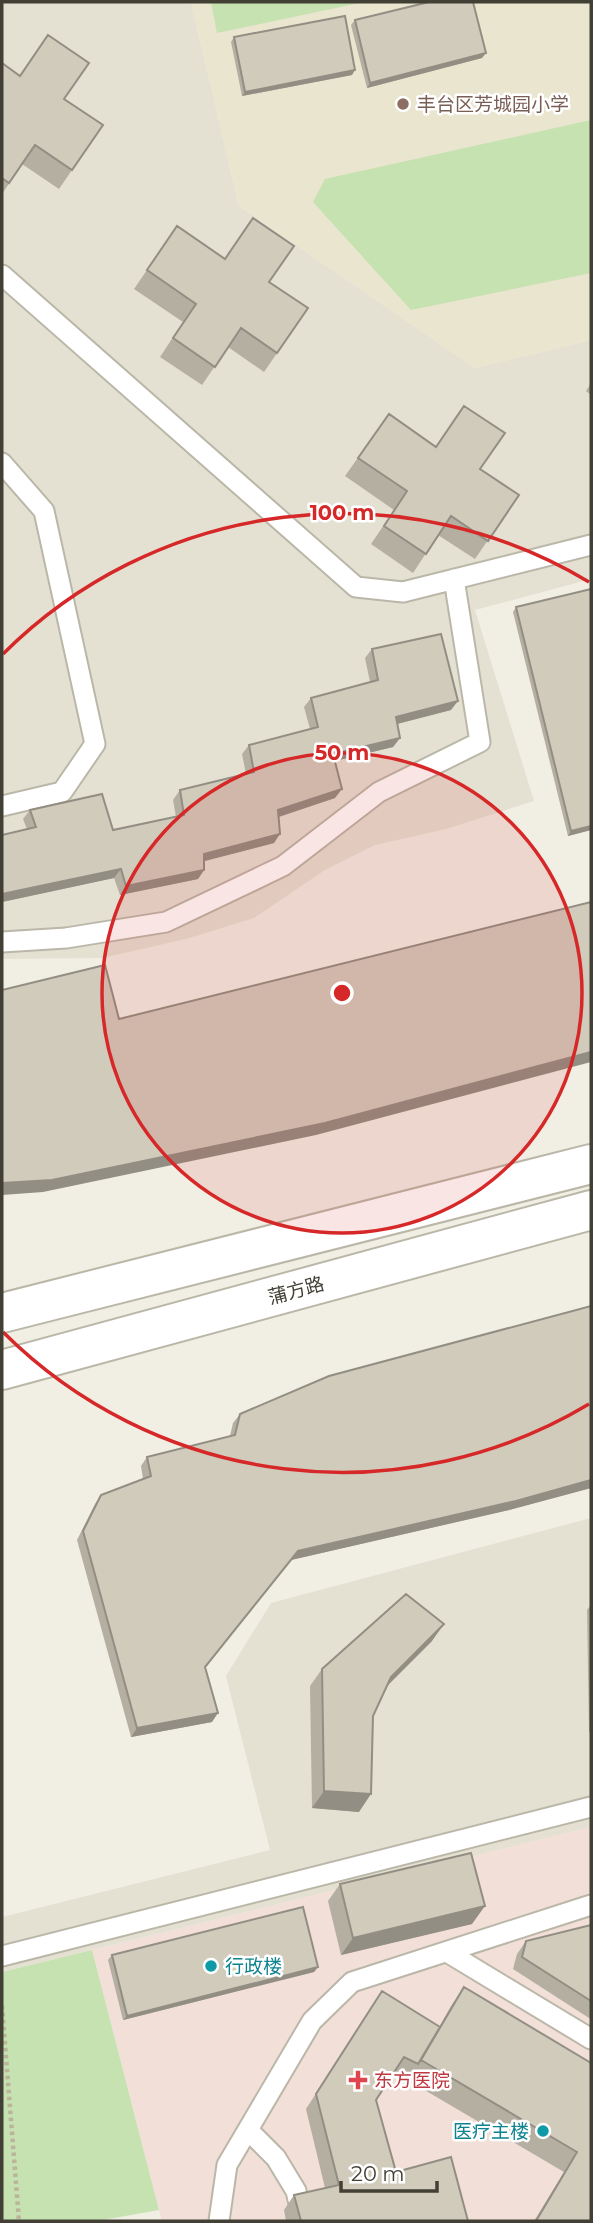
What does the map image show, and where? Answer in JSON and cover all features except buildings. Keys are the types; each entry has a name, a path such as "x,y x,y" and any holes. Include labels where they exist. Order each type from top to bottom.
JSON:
{"street":[{"path":"2,1313 591,1164"},
{"name":"蒲方路","path":"2,1370 591,1210"}],"lane":[{"path":"2,275 356,587 403,592 591,545"},
{"path":"2,463 44,511 95,744 62,792 2,806"},
{"path":"2,943 66,938 166,922 284,866 379,792 480,743 454,579"},
{"path":"2,1956 591,1807"},
{"path":"219,2221 228,2165 312,2021 352,1982 591,1905"},
{"path":"447,1952 591,2039"},
{"path":"248,2130 276,2158 296,2191 303,2221"}],"path":[{"path":"2,2006 19,2221"},
{"path":"2,2081 8,2084"}],"shaded area":[{"path":"2,2 191,2 239,206 475,368 591,340 591,579 475,610 534,801 446,829 375,845 325,870 254,918 186,939 102,958 2,959"},
{"name":"丰台区芳城园小学","path":"191,2 591,2 591,340 475,368 239,206"},
{"path":"591,1518 591,1827 2,1972 2,1917 270,1850 226,1676 271,1603"},
{"name":"东方医院","path":"591,1827 591,2221 162,2221 92,1950"}],"green space":[{"path":"211,2 364,2 217,33"},
{"path":"591,120 591,273 411,310 313,202 325,179"},
{"path":"92,1950 159,2210 97,2221 2,2221 2,1972"}],"place":[{"name":"丰台区芳城园小学","path":"403,104"},
{"name":"行政楼","path":"211,1966"},
{"name":"东方医院","path":"358,2080"},
{"name":"医疗主楼","path":"543,2131"}]}
